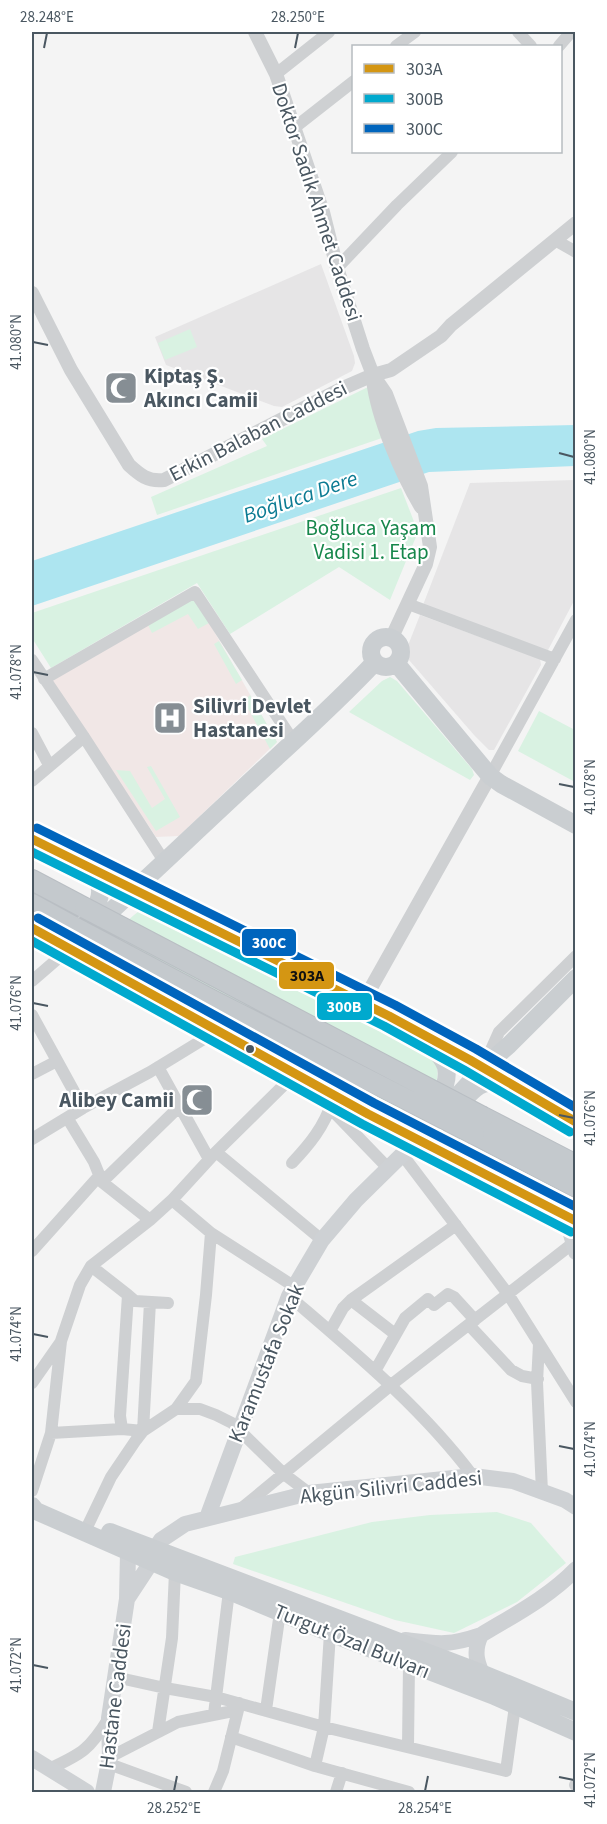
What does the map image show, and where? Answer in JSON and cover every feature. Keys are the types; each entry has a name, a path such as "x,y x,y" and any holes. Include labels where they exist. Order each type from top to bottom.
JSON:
{"highway":[{"path":"32,880 479,1125 576,1187"},
{"path":"32,904 212,1000 479,1125 576,1165"}],"main road":[{"path":"383,636 392,637 397,640 402,649 400,659 385,667 375,662 371,654 375,641 383,636"},
{"path":"69,949 135,891 164,861 338,701 375,662"},
{"path":"396,663 490,776 576,825"},
{"path":"32,839 166,907 363,1002 484,1067 576,1122"},
{"path":"164,861 156,881 158,893 166,907"},
{"path":"50,938 76,933 90,917 98,902 101,888 99,878 91,869"},
{"path":"120,977 108,953 117,920 126,908 139,902 166,907"},
{"path":"32,928 295,1074 332,1102 368,1114 571,1219 574,1248"},
{"path":"417,1140 484,1067 576,978"},
{"path":"368,1114 415,1119 422,1116 437,1102 447,1070 442,1058 417,1031"},
{"path":"462,1164 453,1153 452,1131 455,1117 464,1101 472,1091 484,1083 513,1084"},
{"name":"Karamustafa Sokak","path":"207,1518 238,1430 292,1291 322,1240 387,1167 417,1140"},
{"name":"Akgün Silivri Caddesi","path":"154,1555 161,1540 184,1524 309,1493 473,1476 513,1481 572,1503"},
{"path":"33,1508 88,1525 154,1555"},
{"path":"33,1508 128,1553"},
{"name":"Turgut Özal Bulvarı","path":"128,1553 154,1555 481,1673 515,1706 576,1732"},
{"name":"Hastane Caddesi","path":"103,1792 109,1761 109,1718 127,1599 128,1553"},
{"name":"Turgut Özal Bulvarı","path":"154,1555 175,1572 229,1591 409,1664 576,1712"},
{"name":"Hastane Caddesi","path":"127,1599 154,1555"},
{"path":"389,1638 439,1644 455,1643 486,1632 546,1595 576,1569"},
{"path":"481,1673 475,1655 476,1645 486,1632"},
{"path":"486,1632 484,1656 496,1688"},
{"path":"32,1758 87,1792"}],"street":[{"name":"Doktor Sadık Ahmet Caddesi","path":"255,32 276,74 323,212 338,268 373,375 386,394 392,427 429,527 430,547 426,564 408,604"},
{"path":"276,74 329,32"},
{"path":"397,45 415,32"},
{"path":"518,32 530,45"},
{"path":"560,45 571,32"},
{"path":"294,128 352,83"},
{"path":"338,268 397,205 451,153"},
{"name":"Erkin Balaban Caddesi","path":"32,293 71,370 129,465 141,476 154,481 164,480 373,375 386,363 451,325 576,223"},
{"path":"555,240 576,252"},
{"path":"44,679 195,592 294,742"},
{"path":"392,637 408,604 555,659"},
{"path":"363,1002 576,620"},
{"path":"32,660 164,861"},
{"path":"32,733 49,765"},
{"path":"32,781 84,737"},
{"path":"32,981 69,949"},
{"path":"484,1067 499,1032 576,956"},
{"path":"32,1016 83,1108"},
{"path":"32,1139 217,1031"},
{"path":"32,1074 57,1061"},
{"path":"158,1067 212,1155 322,1240"},
{"path":"32,1491 51,1433 62,1341 80,1285 91,1266 172,1200 212,1155 295,1074"},
{"path":"292,1163 320,1129 332,1102 387,1167"},
{"path":"32,1251 101,1178 180,1106"},
{"path":"68,1119 101,1178 150,1220"},
{"path":"401,1154 508,1294 576,1402"},
{"path":"172,1200 211,1233 292,1291 330,1331 392,1385 473,1476"},
{"path":"330,1331 343,1308 351,1300 456,1225"},
{"path":"88,1525 111,1477 143,1431 176,1409 196,1381 211,1233"},
{"path":"237,1512 472,1322 574,1248"},
{"path":"91,1266 135,1301 168,1303"},
{"path":"375,1371 405,1318 428,1299 434,1305 448,1294 454,1297 511,1370 522,1376 538,1379"},
{"path":"122,1429 120,1416 128,1295"},
{"path":"351,1300 395,1334"},
{"path":"143,1431 150,1302"},
{"path":"32,1383 62,1341"},
{"path":"538,1344 542,1492"},
{"path":"176,1409 200,1409 232,1424 284,1474 309,1493"},
{"path":"51,1433 122,1429 143,1431"},
{"path":"158,1732 172,1638 175,1572"},
{"path":"214,1714 229,1591"},
{"path":"266,1710 280,1612"},
{"path":"315,1766 324,1727 330,1633"},
{"path":"408,1746 409,1664"},
{"path":"115,1677 216,1697 238,1706 266,1710 324,1727 506,1771 515,1706"},
{"path":"109,1761 178,1722 238,1706"},
{"path":"214,1792 223,1771 238,1706"},
{"path":"49,1769 74,1758 95,1742 109,1718"},
{"path":"231,1737 315,1766 409,1792"},
{"path":"109,1761 186,1792"},
{"path":"336,1792 342,1773"}],"shaded area":[{"path":"321,264 354,356 355,363 352,371 282,407 166,365 155,337"},
{"path":"575,480 575,599 547,652 423,605 470,483"},
{"name":"Silivri Devlet Hastanesi","path":"195,598 277,742 179,836 156,837 51,680"},
{"path":"420,615 540,659 541,665 494,750 489,750 474,735 409,660 407,648"}],"green space":[{"path":"190,329 197,347 165,360 158,343"},
{"path":"368,387 382,438 157,515 151,497 267,446 262,439"},
{"name":"Boğluca Yaşam Vadisi 1. Etap","path":"401,488 418,532 390,600 339,567 230,634 197,583 51,668 32,638 32,613"},
{"path":"194,598 209,623 198,629 188,614 152,633 148,625"},
{"path":"219,641 242,680 236,684 214,644"},
{"path":"390,677 397,681 472,769 474,775 470,780 349,712 382,681"},
{"path":"250,695 277,742 270,749 244,701"},
{"path":"539,711 575,730 575,782 518,751"},
{"path":"151,766 180,817 156,831 116,770 130,771 152,808 165,799 147,767"},
{"path":"143,909 154,910 431,1053 437,1064 438,1072 429,1100 418,1109 405,1112 385,1109 358,1100 125,973 115,956 116,941 126,922"},
{"path":"497,1512 531,1523 566,1563 517,1602 454,1633 395,1620 233,1564 235,1557 372,1522 430,1515"}],"water":[{"name":"Boğluca Dere","path":"575,425 575,466 429,472 32,606 32,561 418,431 436,428"}],"transit line":[{"name":"300C","path":"37,828 395,1005 476,1049 576,1108"},
{"name":"303A","path":"32,839 389,1016 576,1122"},
{"name":"300B","path":"32,852 384,1026 570,1132"},
{"name":"300C","path":"38,918 374,1103 576,1207"},
{"name":"303A","path":"32,928 368,1114 576,1221"},
{"name":"300B","path":"32,941 362,1124 571,1232"}],"place":[{"name":"Kiptaş Ş. Akıncı Camii","path":"121,388"},
{"name":"Silivri Devlet Hastanesi","path":"170,718"},
{"name":"Alibey Camii","path":"197,1100"}]}
